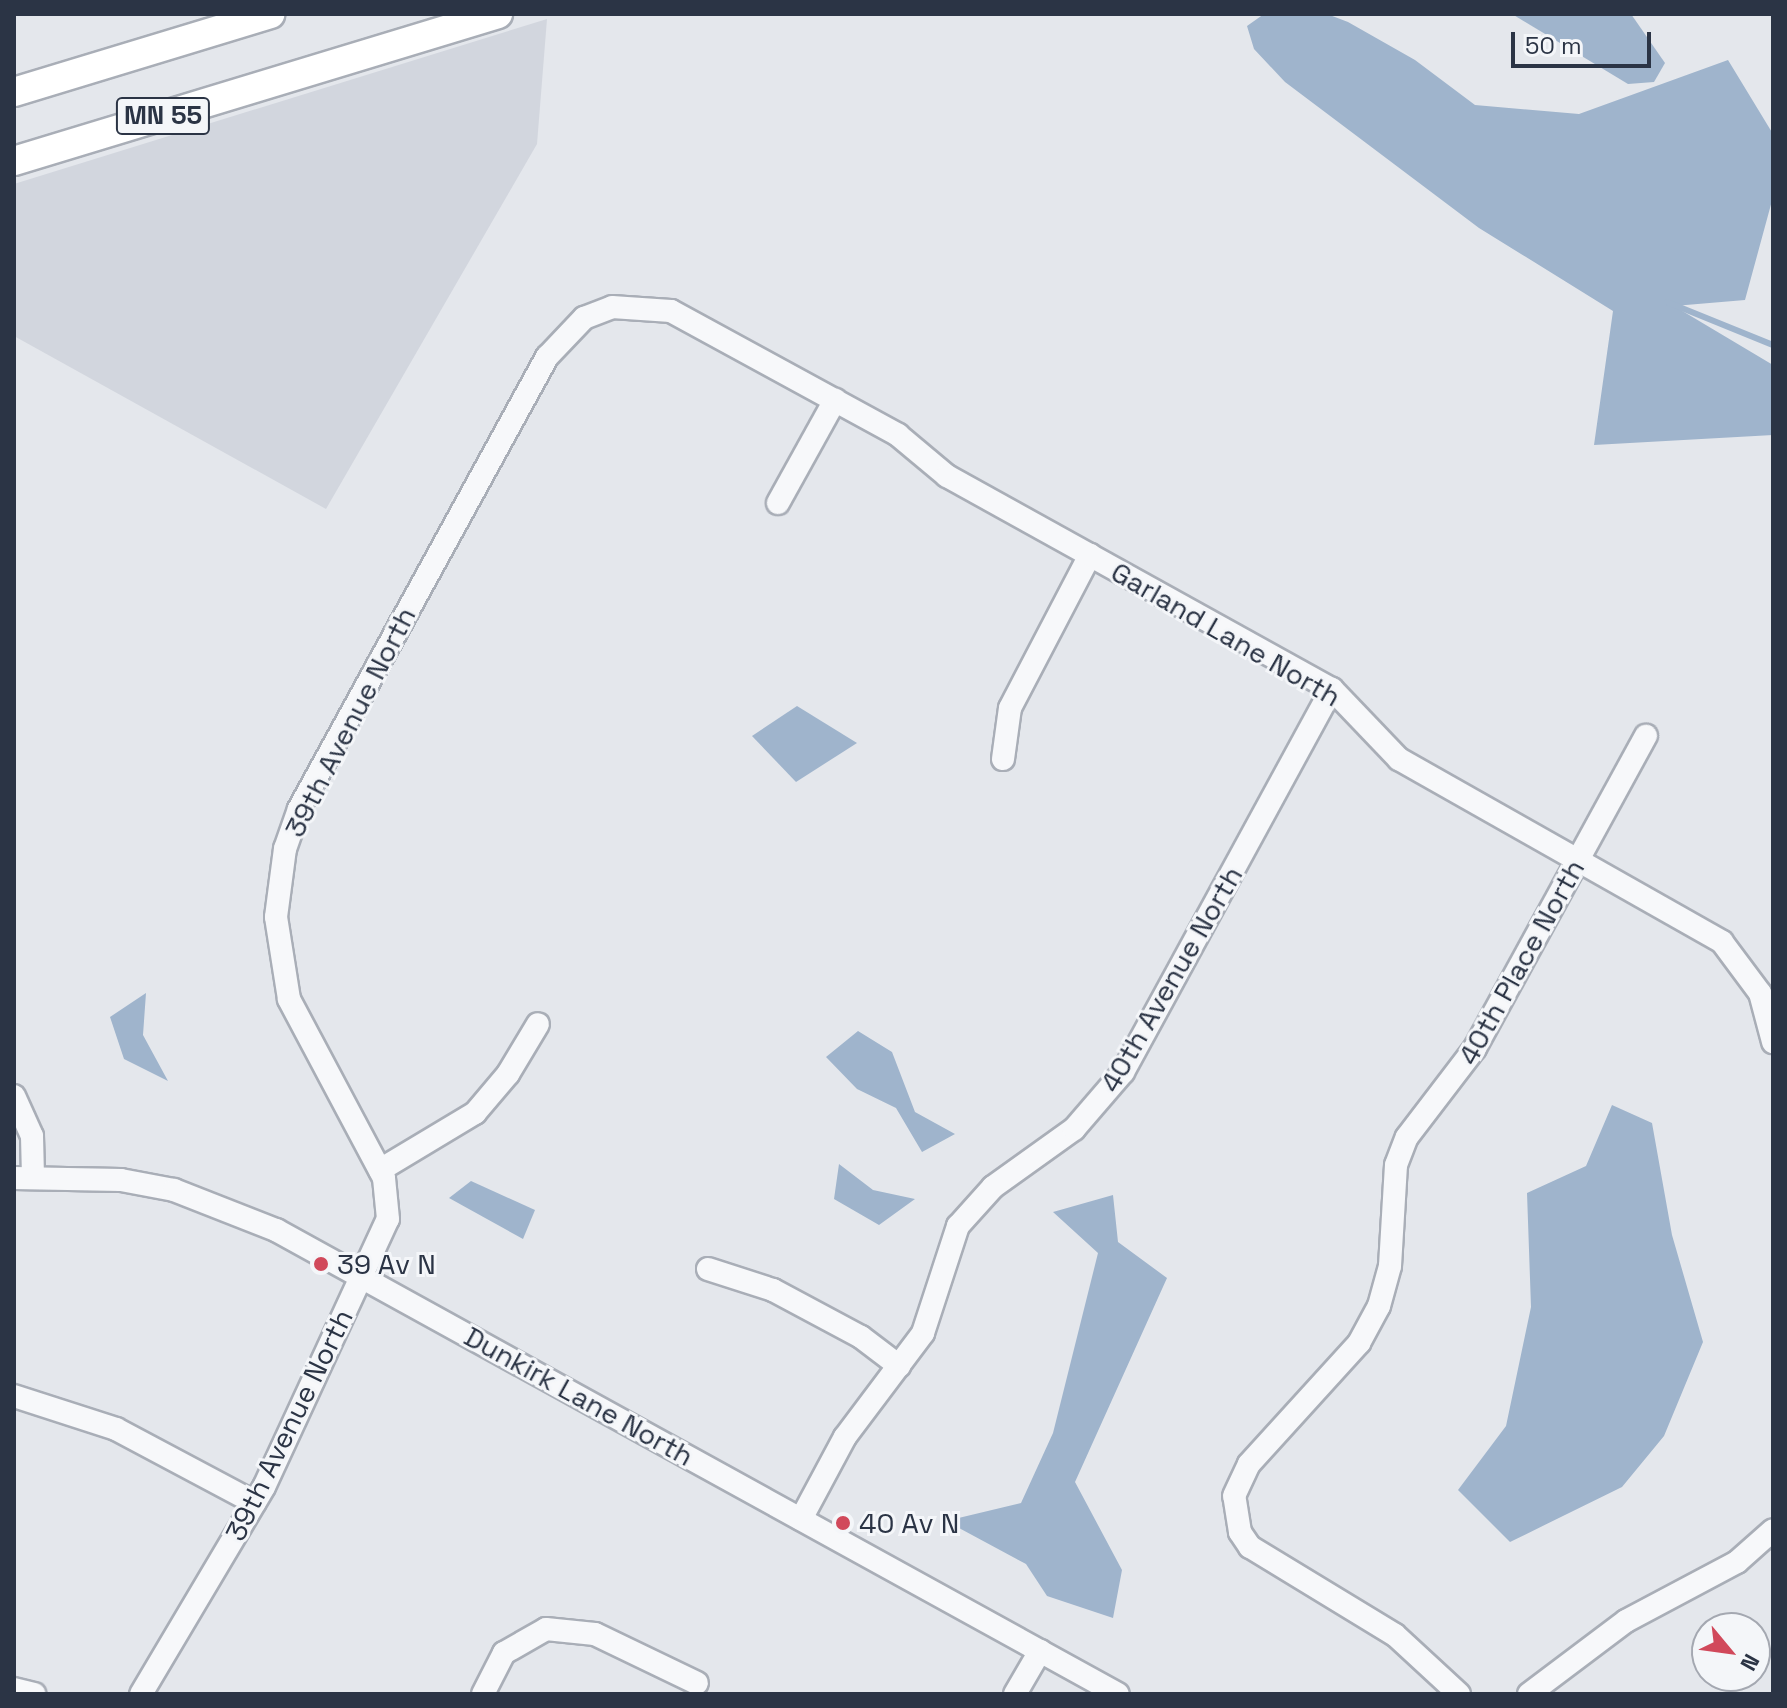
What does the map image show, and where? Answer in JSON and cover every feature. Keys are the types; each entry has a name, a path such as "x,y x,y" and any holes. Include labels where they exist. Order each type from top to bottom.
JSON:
{"main road":[{"name":"MN 55","path":"14,92 270,14"},
{"name":"MN 55","path":"14,161 498,14"}],"street":[{"name":"Garland Lane North","path":"612,307 671,311 898,435 947,476 1332,689 1399,759 1722,942 1760,993 1773,1042"},
{"name":"39th Avenue North","path":"141,1694 255,1503 388,1219 380,1170 289,999 276,917 285,849 299,809 547,357 573,326 612,307"},
{"path":"778,503 835,400"},
{"path":"1003,759 1010,708 1090,555"},
{"name":"40th Avenue North","path":"801,1519 845,1437 923,1333 958,1226 993,1187 1074,1129 1123,1072 1332,689"},
{"name":"40th Place North","path":"1459,1694 1395,1635 1250,1547 1235,1514 1234,1496 1249,1464 1359,1343 1379,1306 1390,1266 1396,1165 1407,1137 1475,1048 1646,736"},
{"path":"380,1170 475,1113 508,1074 538,1024"},
{"path":"14,1096 32,1136 24,1178"},
{"name":"Dunkirk Lane North","path":"24,1178 121,1180 174,1190 276,1230 1118,1694"},
{"path":"708,1269 773,1290 861,1337 899,1366"},
{"path":"14,1396 74,1411 116,1429 255,1503"},
{"path":"1529,1694 1626,1621 1737,1562 1773,1530"},
{"path":"483,1694 504,1653 546,1629 595,1634 697,1683"},
{"path":"1015,1694 1040,1651"},
{"path":"14,1689 34,1694"}],"shaded area":[{"path":"547,19 537,144 326,509 14,336 14,184"}],"water":[{"path":"1264,14 1327,14 1348,22 1415,60 1475,105 1579,114 1728,60 1773,134 1773,197 1745,300 1674,306 1773,365 1773,435 1594,445 1613,311 1479,228 1285,82 1254,49 1247,26"},
{"path":"1512,14 1631,14 1665,63 1654,82 1628,84"},
{"path":"797,706 857,743 796,782 752,736"},
{"path":"146,993 143,1035 168,1081 124,1059 110,1017"},
{"path":"858,1031 892,1052 915,1112 955,1134 922,1152 896,1108 857,1089 826,1057"},
{"path":"1612,1105 1652,1123 1672,1235 1703,1342 1664,1436 1622,1487 1510,1542 1458,1490 1506,1426 1531,1307 1527,1193 1586,1166"},
{"path":"839,1164 873,1190 915,1199 879,1225 834,1199"},
{"path":"471,1181 535,1210 523,1239 449,1198"},
{"path":"1113,1195 1118,1242 1167,1278 1075,1482 1122,1570 1113,1618 1047,1596 1026,1564 946,1521 1021,1503 1053,1433 1098,1253 1053,1212"}],"waterway":[{"path":"1667,302 1773,345"}],"place":[{"name":"39 Av N","path":"321,1264"},
{"name":"40 Av N","path":"843,1523"}]}
